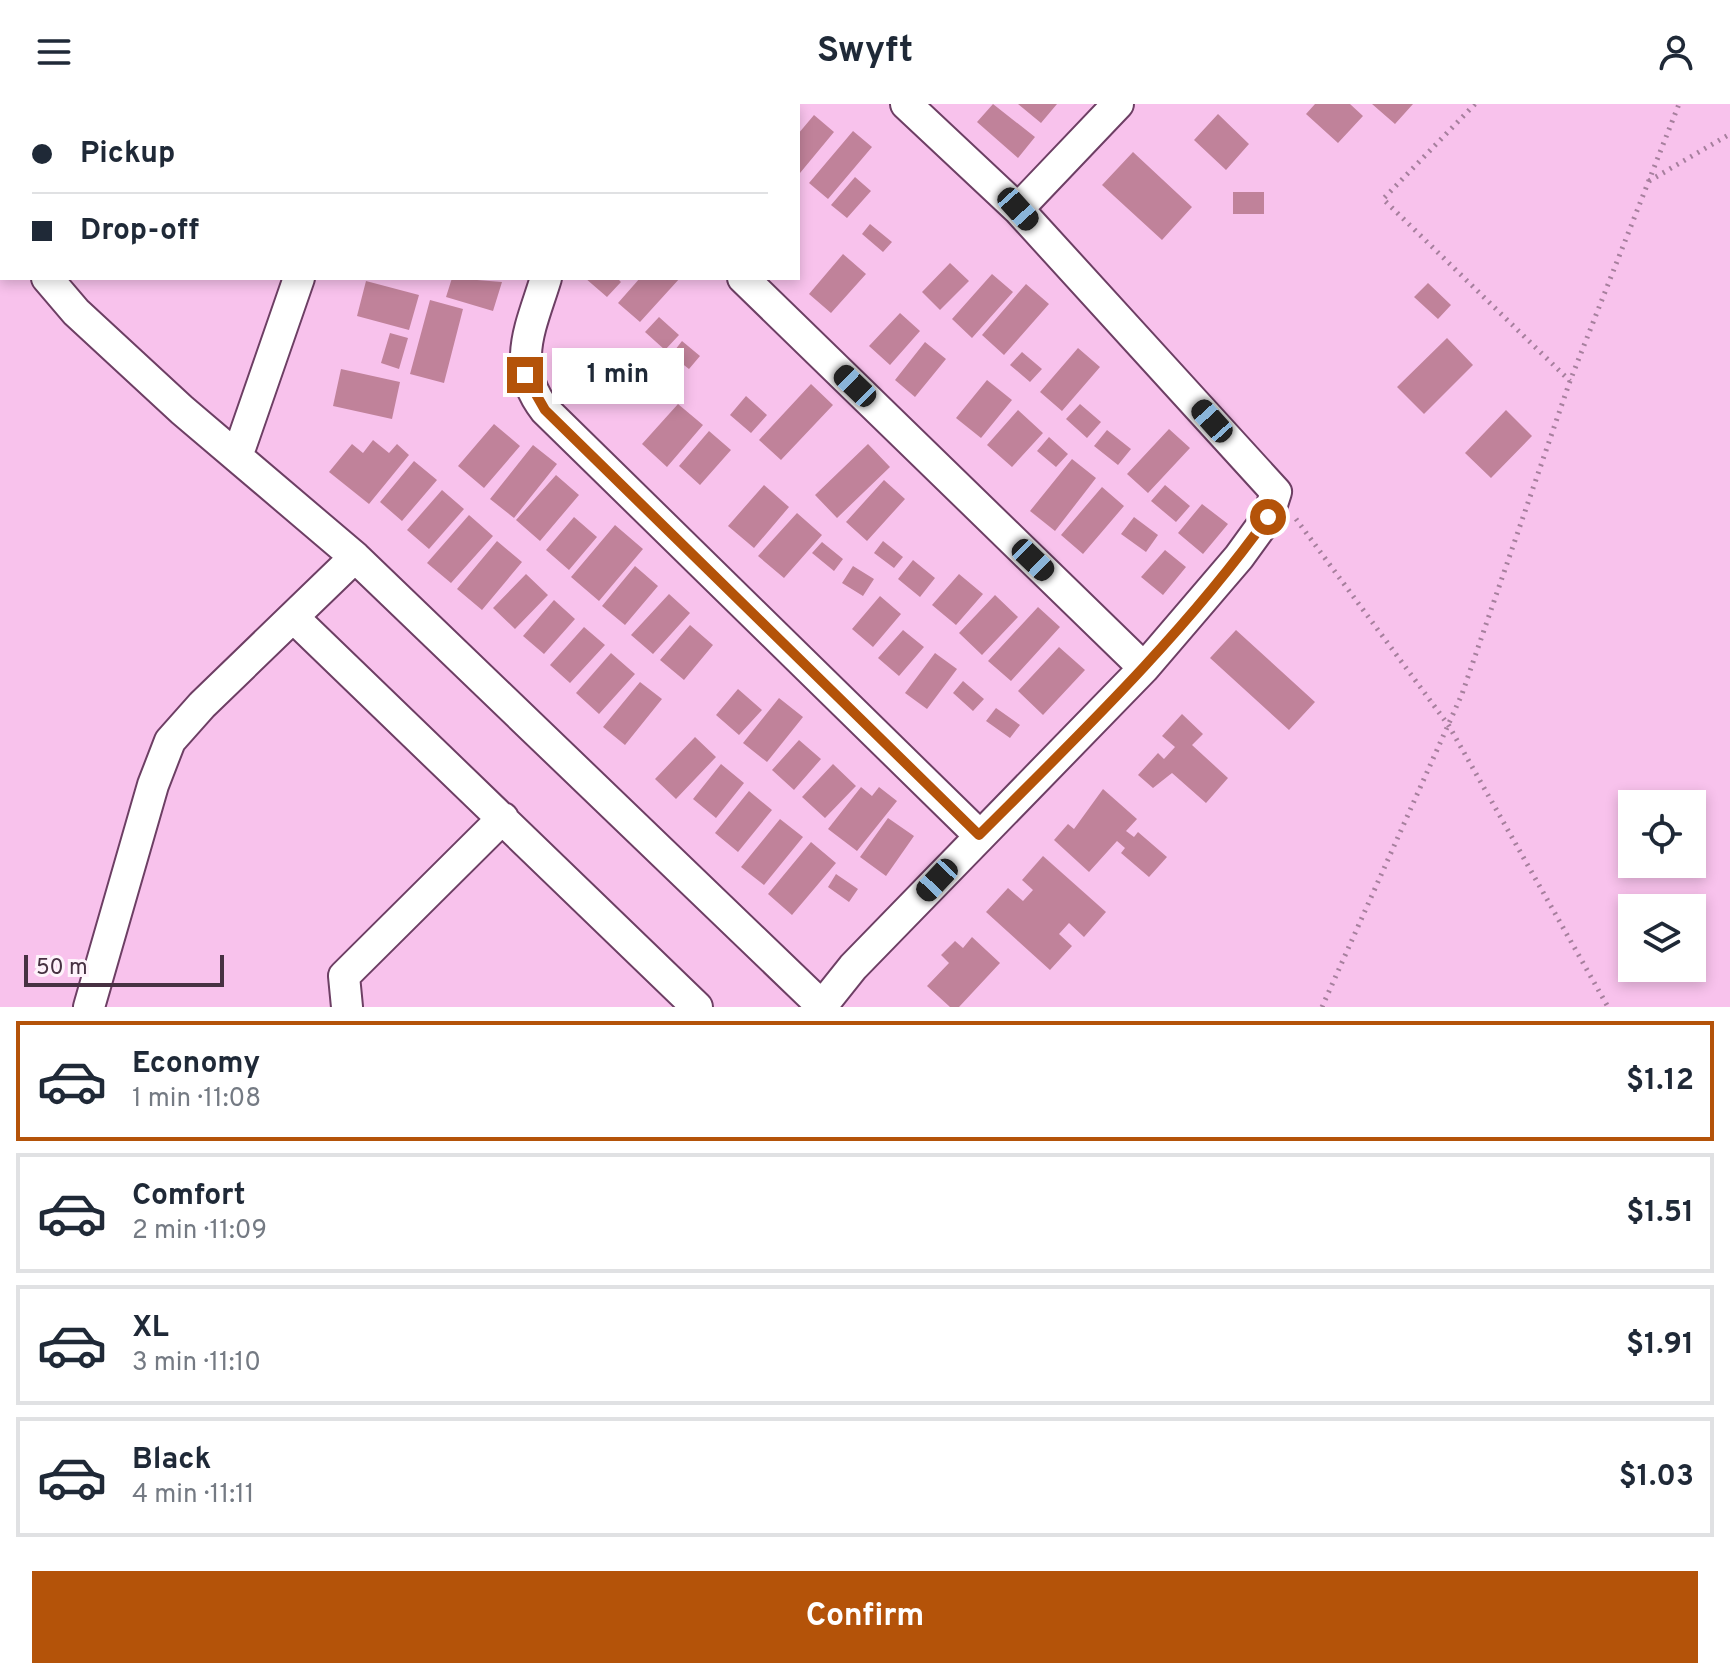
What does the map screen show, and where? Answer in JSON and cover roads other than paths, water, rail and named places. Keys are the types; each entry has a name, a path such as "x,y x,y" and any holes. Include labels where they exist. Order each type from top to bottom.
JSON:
{"street":[{"path":"49,280 76,312 119,353 355,557 821,1006 853,967 979,835 1144,668 1239,557 1268,517 1276,492 1018,209 906,104"},
{"path":"1018,209 1118,104"},
{"path":"238,454 298,280"},
{"path":"545,280 526,346 525,375 545,410 979,835"},
{"path":"745,280 1144,668"},
{"path":"89,1007 153,785 170,741 202,705 355,557"},
{"path":"293,617 697,1007"},
{"path":"347,1007 344,976 503,818"}]}
